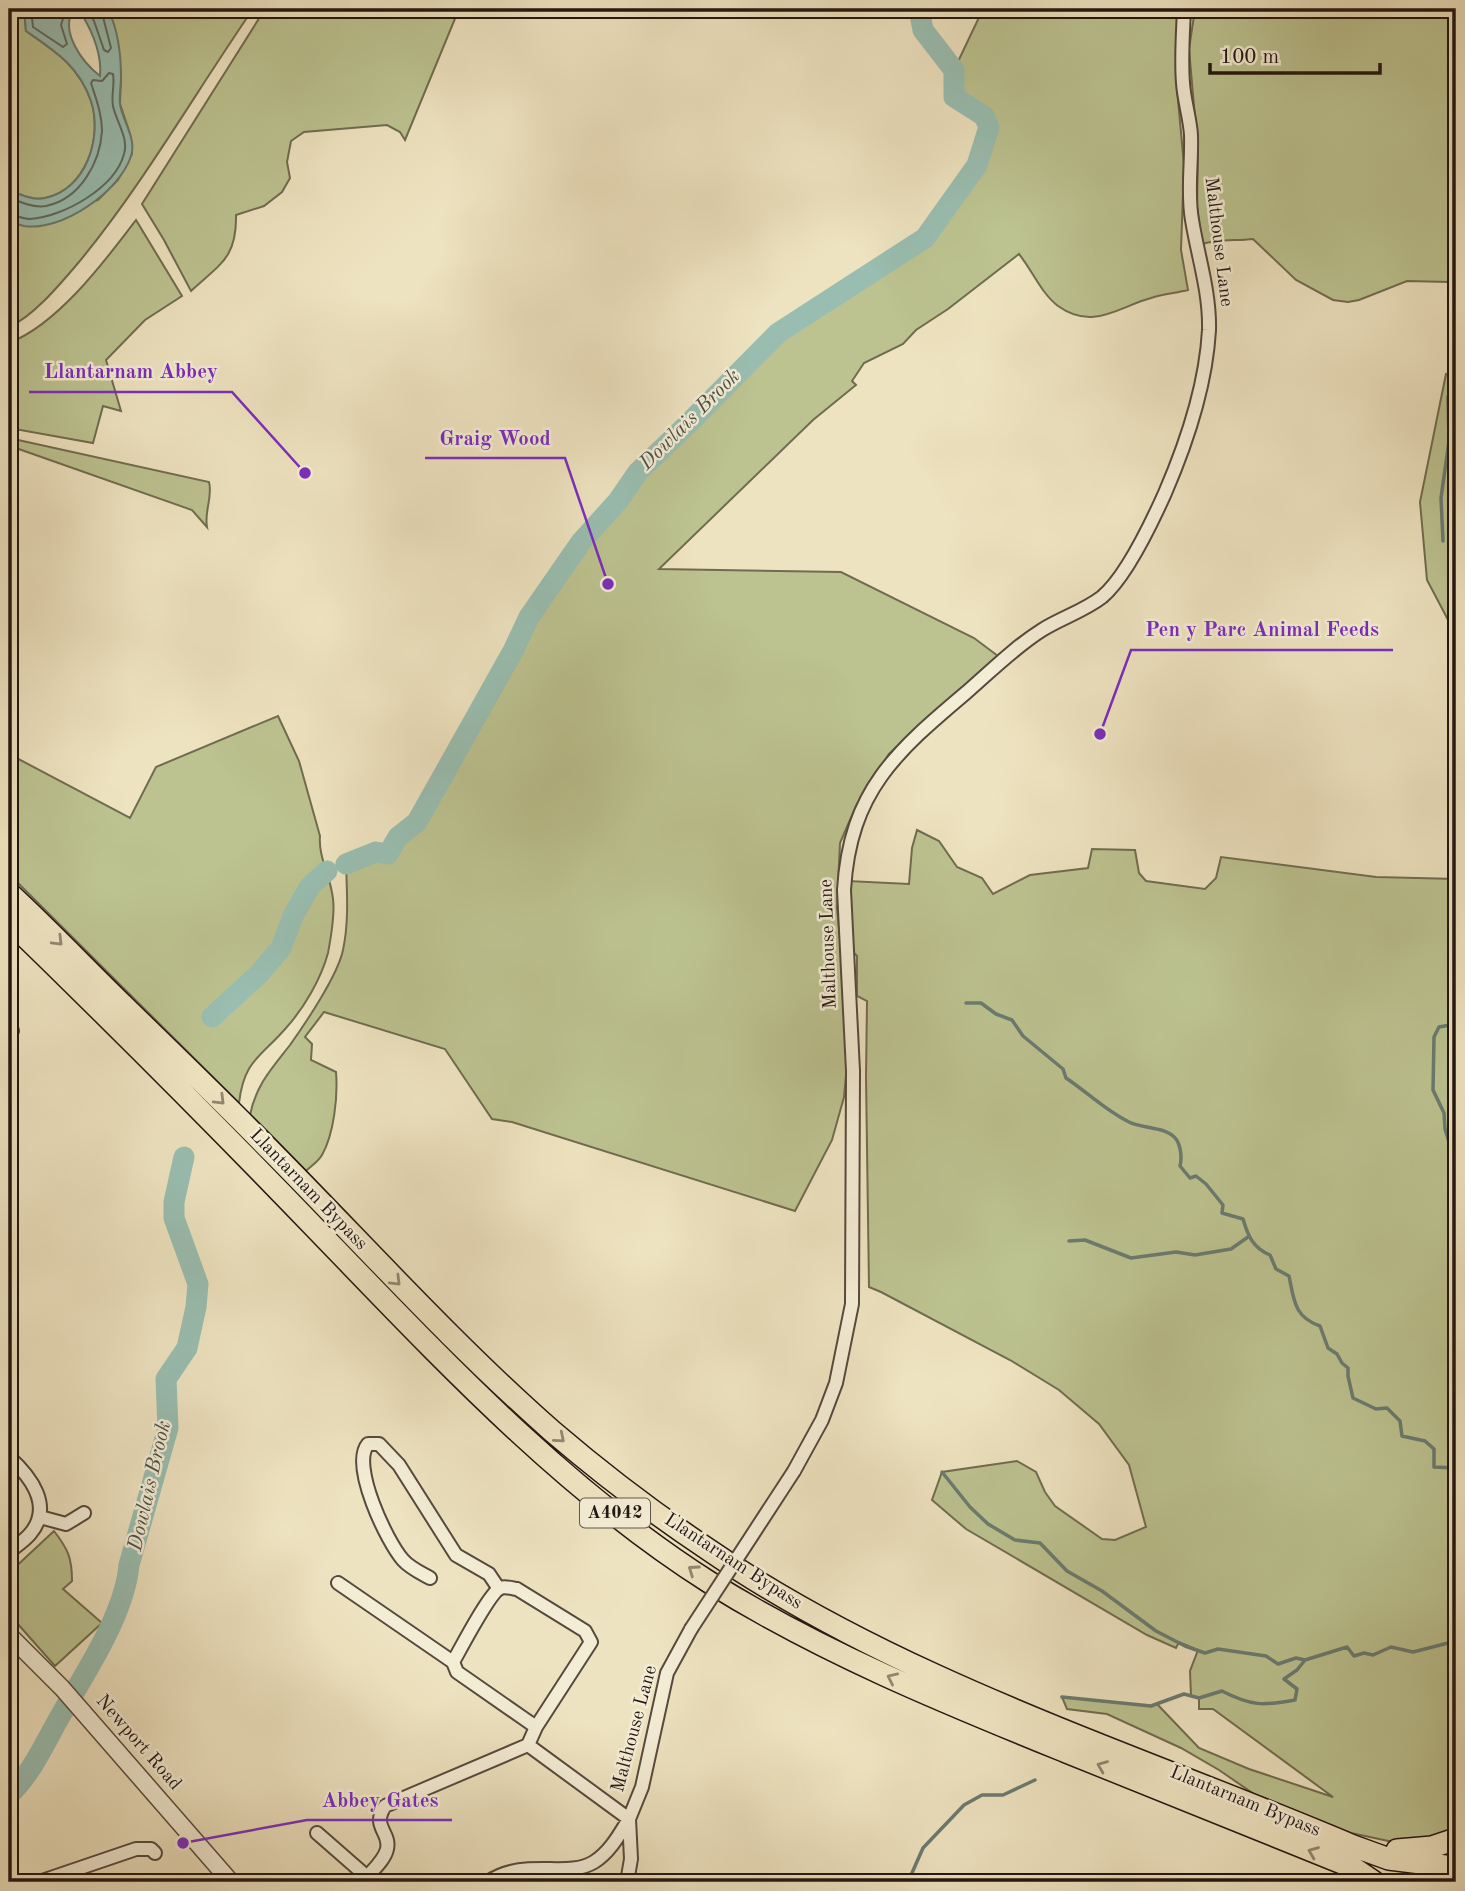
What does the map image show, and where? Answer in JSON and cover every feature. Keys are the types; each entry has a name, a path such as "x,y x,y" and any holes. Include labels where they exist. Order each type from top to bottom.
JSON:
{"highway":[{"name":"Llantarnam Bypass","path":"9,893 273,1153 482,1367 551,1430 634,1498 755,1580 799,1606 910,1663 999,1703 1353,1846 1389,1858 1451,1864"},
{"name":"Llantarnam Bypass","path":"9,921 379,1294 535,1447 669,1554 749,1606 863,1665 939,1700 1352,1867 1374,1882"},
{"name":"A4042","path":"1353,1846 1417,1849 1456,1839"},
{"path":"1430,1882 1451,1864"}],"street":[{"name":"Malthouse Lane","path":"627,1882 631,1860 629,1819 642,1787 667,1673 691,1629 794,1471 822,1420 836,1383 852,1304 853,1071 844,890 845,871 855,826 864,804 894,757 1015,650 1041,630 1102,597 1116,583 1165,493 1198,401 1204,370 1208,319 1206,286 1189,196 1191,135 1181,56 1184,9"},
{"path":"430,1578 403,1560 378,1517 367,1484 363,1458 368,1444 379,1444 399,1465 456,1555 489,1574 499,1589"},
{"path":"9,1457 29,1475 40,1504 40,1517 30,1535 9,1552"},
{"path":"40,1517 66,1524 84,1513"},
{"path":"338,1583 453,1662 457,1672 536,1727"},
{"path":"317,1833 370,1880 387,1850 388,1845 379,1819 385,1806 528,1745 536,1727 590,1646 589,1637 586,1631 517,1589 504,1587 499,1589 453,1662"},
{"name":"Newport Road","path":"9,1635 62,1688 231,1882"},
{"path":"488,1882 497,1876 525,1868 582,1868 606,1853 629,1819 528,1745"},
{"path":"39,1882 136,1849 151,1849 155,1853"},
{"path":"9,1878 21,1882"}],"green space":[{"path":"9,9 24,9 26,31 73,69 86,89 94,115 93,145 81,173 71,185 59,193 41,199 9,190"},
{"path":"107,9 253,9 103,232 47,298 9,327 9,221 26,226 98,200 118,180 132,154 130,134 120,104 121,75 111,15"},
{"path":"265,9 459,9 405,140 400,132 387,125 304,132 291,141 287,162 290,178 282,192 264,206 236,215 236,230 230,251 191,291 142,204"},
{"path":"983,9 1179,9 1176,78 1184,165 1181,250 1188,290 1139,302 1105,315 1083,317 1052,301 1019,254 948,309 916,330 903,344 864,363 852,381 856,385 813,420 659,569 841,572 974,638 998,656 889,754 856,806 840,843 837,908 848,1054 844,1097 832,1140 795,1211 512,1122 492,1119 445,1049 324,1012 305,1037 312,1044 311,1060 336,1072 336,1103 326,1146 320,1157 306,1171 250,1115 261,1086 312,1012 340,960 347,918 346,864 376,852 388,853 398,837 417,822 513,651 529,617 581,542 618,501 638,472 778,333 925,238 977,165 989,127 984,116 954,97 954,70"},
{"path":"1195,9 1456,9 1456,250 1449,282 1407,281 1359,300 1333,300 1296,280 1253,239 1202,244 1197,206 1198,152 1189,49"},
{"path":"136,220 182,296 145,320 106,360 121,411 103,406 93,443 9,428 9,343 45,322 63,307"},
{"path":"1446,374 1456,376 1455,446 1448,498 1450,566 1456,587 1456,635 1427,580 1420,502"},
{"path":"9,438 209,482 207,527 192,510 13,447 9,445"},
{"path":"278,716 299,761 320,836 321,852 333,899 332,926 328,953 316,983 293,1020 249,1068 239,1103 9,874 9,754 130,818 156,767"},
{"path":"917,830 939,841 957,867 982,878 993,894 1030,875 1088,868 1092,849 1135,850 1139,873 1146,881 1205,889 1216,878 1221,857 1376,877 1456,879 1456,1829 1425,1841 1393,1842 1351,1833 1254,1794 1181,1748 1107,1714 1067,1709 1062,1697 1151,1706 1157,1704 1199,1748 1249,1769 1333,1797 1213,1709 1199,1709 1199,1698 1191,1696 1190,1671 1198,1650 1179,1642 1176,1648 1147,1635 966,1529 932,1500 942,1472 1017,1461 1036,1472 1055,1506 1102,1539 1115,1540 1146,1527 1129,1465 1099,1424 1059,1390 1010,1360 869,1287 867,1001 857,996 857,956 851,950 848,881 909,884 912,848"},
{"path":"54,1531 66,1549 71,1566 72,1581 63,1589 102,1623 55,1666 9,1614 9,1573"}],"water":[{"path":"24,9 107,9 118,42 121,110 132,143 131,156 125,169 102,195 72,216 39,226 24,226 9,221 9,190 41,199 59,193 71,185 81,173 93,145 94,115 86,89 73,69 26,31","holes":["73,10 81,13 95,43 100,76 80,55 71,37 69,28"]}],"waterway":[{"name":"Dowlais Brook","path":"346,864 376,852 388,854 398,837 417,822 513,651 529,617 581,542 618,501 638,472 778,333 925,238 977,165 989,127 984,116 954,97 954,70 923,30 919,9"},
{"path":"1456,250 1449,282 1456,323"},
{"path":"1456,335 1452,349 1456,371"},
{"path":"1443,541 1441,498 1449,441 1448,397 1456,378"},
{"name":"Dowlais Brook","path":"212,1017 260,973 281,948 293,916 310,886 327,871"},
{"path":"966,1003 981,1003 996,1014 1012,1020 1023,1036 1063,1069 1066,1078 1121,1118 1172,1135 1180,1149 1180,1166 1190,1178 1196,1176 1206,1184 1223,1205 1222,1213 1243,1219 1255,1245 1270,1255 1276,1269 1289,1276 1300,1313 1320,1326 1328,1348 1337,1354 1348,1368 1353,1398 1376,1409 1387,1408 1400,1421 1402,1436 1425,1441 1434,1449 1434,1467 1456,1468"},
{"path":"1450,1025 1439,1027 1434,1037 1433,1090 1444,1113 1449,1142 1449,1183 1456,1215"},
{"name":"Dowlais Brook","path":"9,1795 32,1767 93,1661 112,1622 126,1583 168,1428 166,1379 187,1348 196,1307 198,1284 174,1218 174,1202 184,1157"},
{"path":"1069,1241 1085,1240 1131,1258 1176,1252 1195,1255 1231,1249 1248,1237"},
{"path":"942,1472 970,1507 988,1524 1015,1540 1040,1543 1067,1571 1102,1591 1156,1631 1205,1653 1218,1649 1266,1656 1278,1664 1296,1658 1305,1660"},
{"path":"1062,1697 1151,1706 1184,1694 1199,1698 1222,1691 1249,1702 1284,1702 1295,1700 1297,1689 1284,1679 1305,1660 1347,1647 1354,1656 1364,1653 1373,1655 1391,1647 1413,1652 1456,1641"},
{"path":"908,1882 923,1848 964,1805 982,1795 1003,1795 1035,1780"}],"place":[{"name":"Llantarnam Abbey","path":"305,473"},
{"name":"Graig Wood","path":"608,584"},
{"name":"Pen y Parc Animal Feeds","path":"1100,734"},
{"name":"Abbey Gates","path":"183,1843"}]}
